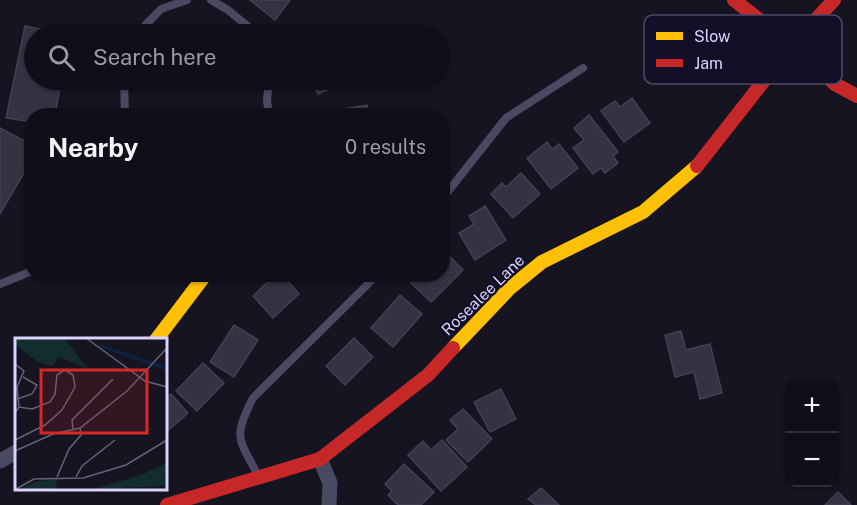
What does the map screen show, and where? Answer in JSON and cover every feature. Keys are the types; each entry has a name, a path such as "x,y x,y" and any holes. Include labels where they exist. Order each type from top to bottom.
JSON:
{"street":[{"path":"734,0 753,15"},
{"name":"Rosealee Lane","path":"820,15 834,0"},
{"name":"Rosealee Lane","path":"167,505 321,459 428,375 510,288 542,262 643,212 698,165 761,84"},
{"path":"835,84 857,96"},
{"path":"158,338 173,321 200,282"},
{"path":"0,461 15,453"},
{"path":"321,459 330,483 329,505"}],"lane":[{"path":"146,24 161,9 187,0"},
{"path":"211,0 245,24"},
{"path":"450,188 506,118 583,69"},
{"path":"124,90 125,108"},
{"path":"268,90 268,108"},
{"path":"0,284 24,274"},
{"path":"260,477 238,436 241,421 253,398 370,282"}],"building":[{"path":"250,0 290,0 275,20"},
{"path":"24,31 24,90 59,90 56,108 24,108 24,121 6,118"},
{"path":"632,98 650,123 624,142 601,111 615,101 620,107"},
{"path":"367,105 367,108 348,108"},
{"path":"589,115 618,152 613,156 618,163 605,173 601,168 593,174 573,148 584,140 574,128"},
{"path":"0,128 24,141 24,173 0,214"},
{"path":"547,142 552,149 559,144 578,168 551,189 527,158"},
{"path":"521,173 540,194 513,218 491,194 502,183 506,187"},
{"path":"485,206 506,240 475,260 459,233 474,224 469,216"},
{"path":"450,257 463,270 431,302 411,283 450,282"},
{"path":"268,282 289,282 299,294 273,318 253,296"},
{"path":"400,295 422,314 393,347 371,328"},
{"path":"234,325 258,340 234,377 210,362"},
{"path":"681,331 686,350 710,344 722,393 700,399 694,372 675,377 665,335"},
{"path":"354,338 373,357 345,385 326,366"},
{"path":"203,363 224,383 197,411 176,391"},
{"path":"501,389 516,419 490,432 474,402"},
{"path":"171,394 188,413 166,432 166,398"},
{"path":"463,409 492,439 468,462 446,440 458,429 450,420"},
{"path":"442,440 467,467 441,491 408,455 423,441 431,450"},
{"path":"404,464 434,492 421,505 398,505 388,495 392,491 385,484"},
{"path":"541,488 559,505 536,505 528,499"},
{"path":"838,492 851,505 825,505"}],"traffic: slow":[{"path":"453,348 510,288 542,262 643,212 697,166"},
{"path":"158,338 200,282"}],"traffic: jam":[{"path":"734,0 753,15"},
{"path":"820,15 834,0"},
{"path":"697,166 761,84"},
{"path":"835,84 857,96"},
{"path":"167,505 320,459 428,375 453,348"}]}
